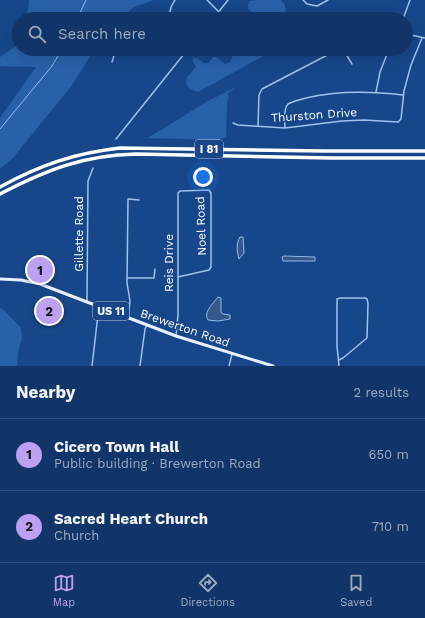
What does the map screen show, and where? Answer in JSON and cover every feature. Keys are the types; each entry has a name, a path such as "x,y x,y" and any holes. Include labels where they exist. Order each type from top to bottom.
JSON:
{"highway":[{"name":"I 81","path":"0,187 30,171 63,158 92,151 120,148 425,151"},
{"name":"I 81","path":"0,194 30,178 60,166 90,158 115,155 144,154 331,158 425,158"}],"main road":[{"name":"Brewerton Road","path":"0,279 31,281 176,336 273,366"}],"street":[{"path":"170,12 171,5 175,0"},
{"path":"207,0 219,11 228,0"},
{"path":"303,0 307,4 317,6 328,0"},
{"path":"406,12 410,0"},
{"path":"413,36 425,38"},
{"path":"285,128 286,107 292,102 334,93 376,92 403,95 410,69 422,38"},
{"path":"112,62 114,56"},
{"path":"116,139 183,56"},
{"path":"258,127 259,95 262,89 325,56"},
{"path":"347,56 352,64"},
{"path":"376,92 380,72 386,56"},
{"name":"Thurston Drive","path":"233,123 258,127 285,128 342,121 364,120 399,122 401,119 403,95"},
{"name":"Gillette Road","path":"87,302 88,180 93,168"},
{"name":"Noel Road","path":"178,277 208,270 211,267 211,193 210,191 206,190 180,191"},
{"name":"Reis Drive","path":"176,336 178,194 180,191"},
{"path":"128,318 130,301 127,278 128,199 139,200"},
{"path":"127,278 154,278 155,269"},
{"path":"339,360 366,340 368,334 367,299 365,298 338,298 337,346 339,366"},
{"path":"92,366 98,306"},
{"path":"140,366 145,329 147,325"},
{"path":"229,366 232,353"}],"shaded area":[{"path":"29,0 154,0 134,7 128,12 27,12"},
{"path":"281,0 285,5 286,12 252,12 248,9 248,4 250,1"},
{"path":"12,49 12,56 91,56 72,85 12,159 0,169 0,118 36,67 0,66 0,57"},
{"path":"233,56 263,56 198,92 189,88 186,83 187,77 196,67 192,60 194,58 198,58 200,61 207,63 209,63 213,57 216,57 225,64 230,62"},
{"path":"236,88 227,94 229,98 227,102 226,137 218,140 147,138 206,102"},
{"path":"240,237 243,237 244,253 239,259 237,248"},
{"path":"282,257 315,257 315,261 283,261"},
{"path":"218,297 221,298 221,312 223,314 230,315 230,319 218,321 208,320 208,311"},
{"path":"0,308 5,311 21,328 22,339 18,352 17,366 0,366"}],"waterway":[{"path":"80,12 86,0"},
{"path":"0,129 52,66 58,56"}],"place":[{"name":"Cicero Town Hall","path":"40,270"},
{"name":"Sacred Heart Church","path":"49,311"}]}
